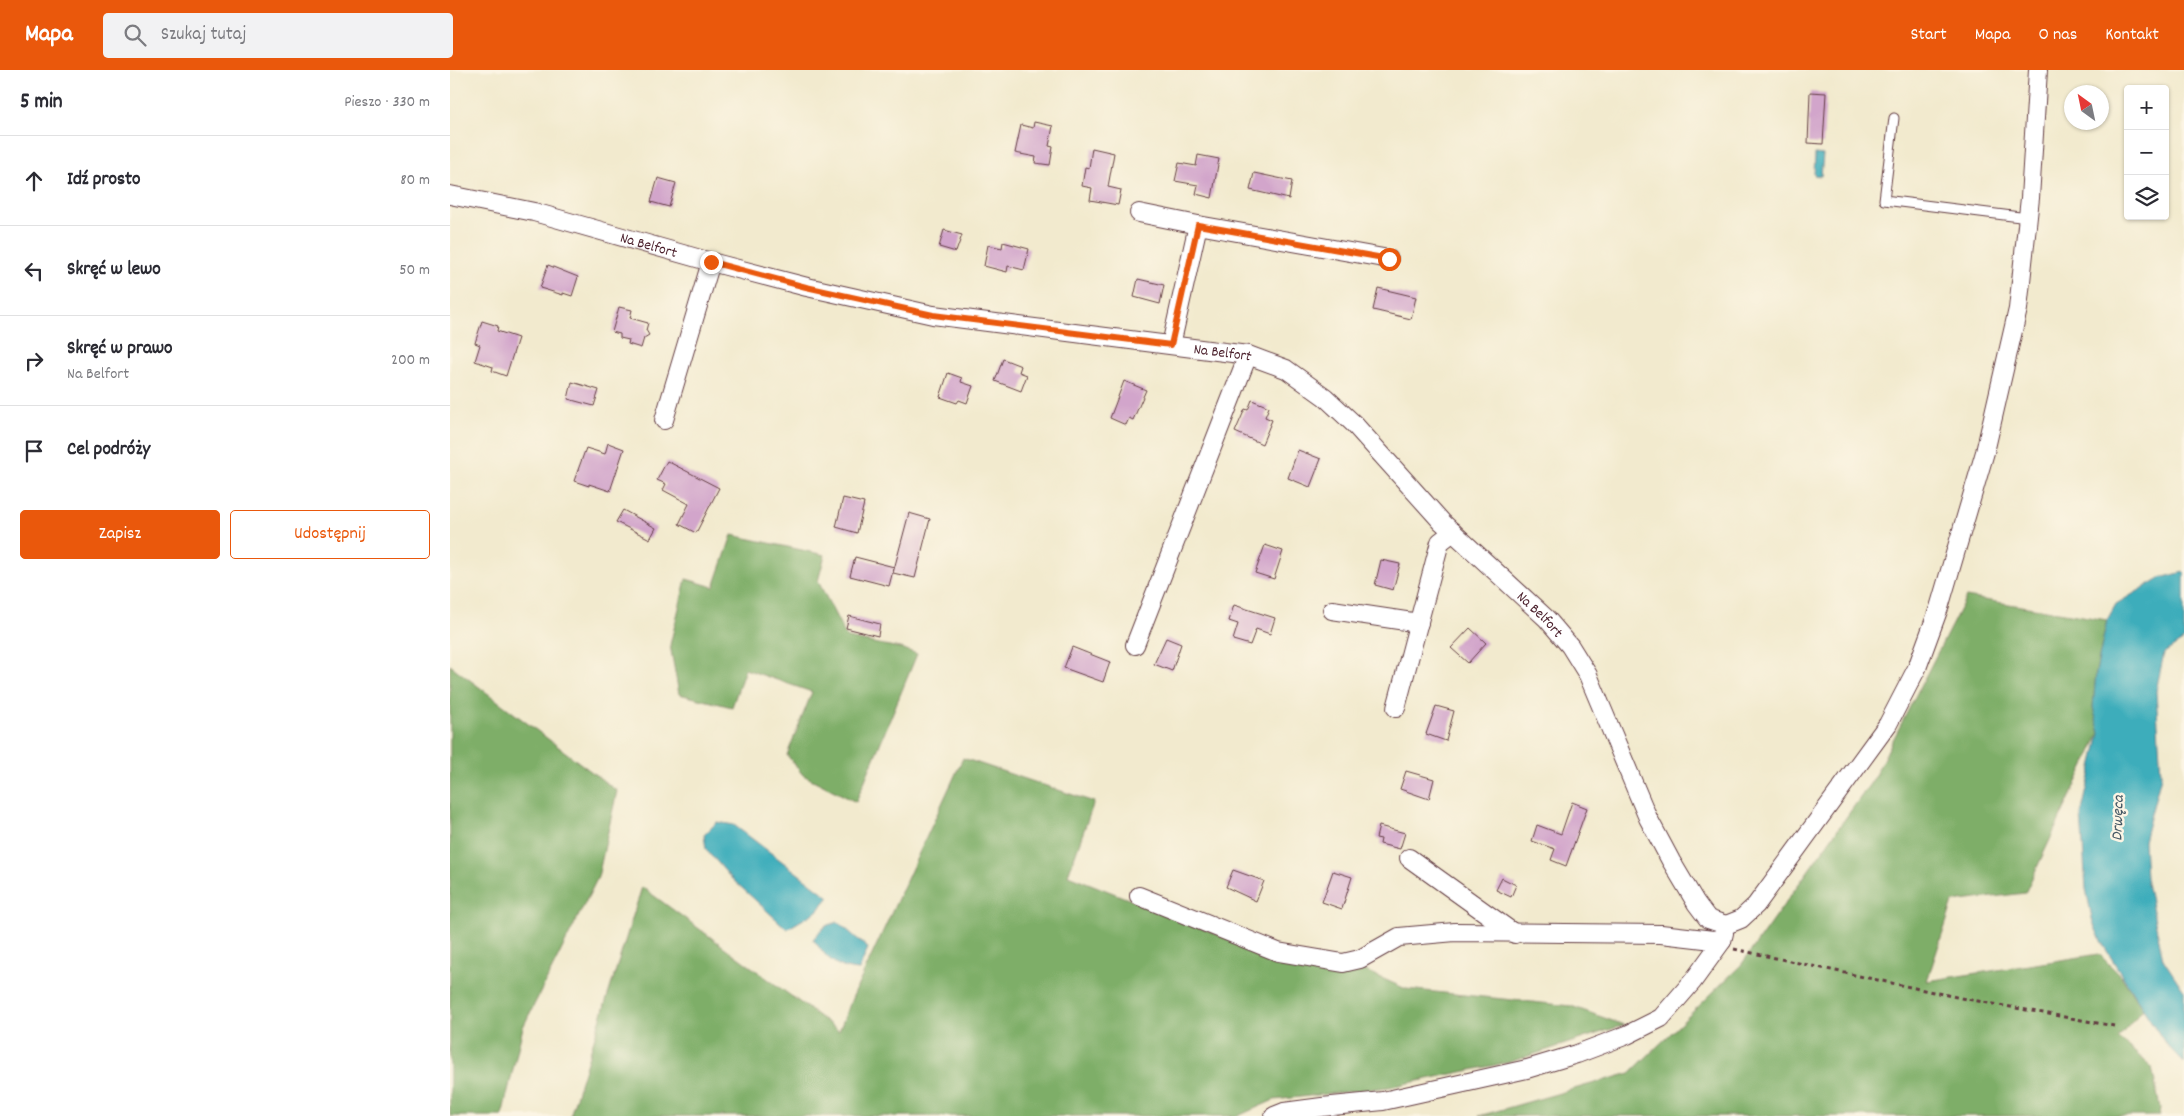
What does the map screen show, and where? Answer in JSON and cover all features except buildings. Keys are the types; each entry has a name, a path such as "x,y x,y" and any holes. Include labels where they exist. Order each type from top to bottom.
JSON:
{"street":[{"path":"1274,1116 1284,1112 1312,1108 1383,1101 1527,1069 1577,1054 1627,1035 1661,1018 1693,981 1724,933 1741,919 1762,897 1888,724 1917,668 1939,608 1985,452 2018,309 2028,218 2038,70"},
{"name":"Na Belfort","path":"450,195 534,212 806,287 933,315 1248,355 1286,369 1325,397 1354,424 1453,532 1547,619 1570,646 1588,675 1648,818 1671,861 1696,903 1708,919 1724,933"},
{"path":"1138,213 1389,259"},
{"path":"1171,345 1198,225"},
{"path":"664,420 711,262"},
{"path":"1135,645 1248,355"},
{"path":"1396,708 1440,542 1453,532"},
{"path":"1332,610 1419,623"},
{"path":"1409,858 1515,934"},
{"path":"1139,896 1278,952 1343,963 1360,959 1399,937 1455,932 1515,934 1724,933"}],"lane":[{"path":"1894,118 1884,200 2028,218"}],"path":[{"path":"1724,933 1730,948 1960,998 2114,1026"}],"green space":[{"path":"732,535 825,555 818,581 847,638 900,648 917,654 856,802 803,775 787,755 812,692 745,669 732,707 679,694 670,645 686,579 714,587"},
{"path":"1966,597 2107,620 2096,672 2093,708 2100,733 2025,893 1953,902 1927,981 2099,954 2121,976 2143,1009 2118,1038 2152,1067 2160,1108 2159,1116 1479,1116 1630,1073 1741,965 1872,781"},
{"path":"450,665 617,791 598,877 523,1027 502,1116 450,1116"},
{"path":"963,758 1094,802 1068,875 1277,958 1359,968 1406,989 1571,1006 1624,1025 1510,1062 1389,1087 1274,1100 1238,1116 570,1116 642,887 839,1031 853,996"}],"water":[{"path":"1815,154 1823,155 1821,176 1814,175"},
{"name":"Drwęca","path":"2184,572 2184,640 2164,653 2156,691 2161,776 2144,841 2146,878 2163,959 2184,991 2184,1063 2165,1043 2102,943 2093,923 2086,889 2081,815 2100,733 2093,708 2096,672 2107,620 2116,604 2160,578"},
{"path":"717,822 734,825 829,897 817,911 787,929 731,878 706,849 704,835"},
{"path":"838,922 868,948 859,970 844,967 832,961 813,939 825,926"}],"route":[{"path":"711,262 806,287 933,315 1171,345 1198,225 1389,259"}]}
